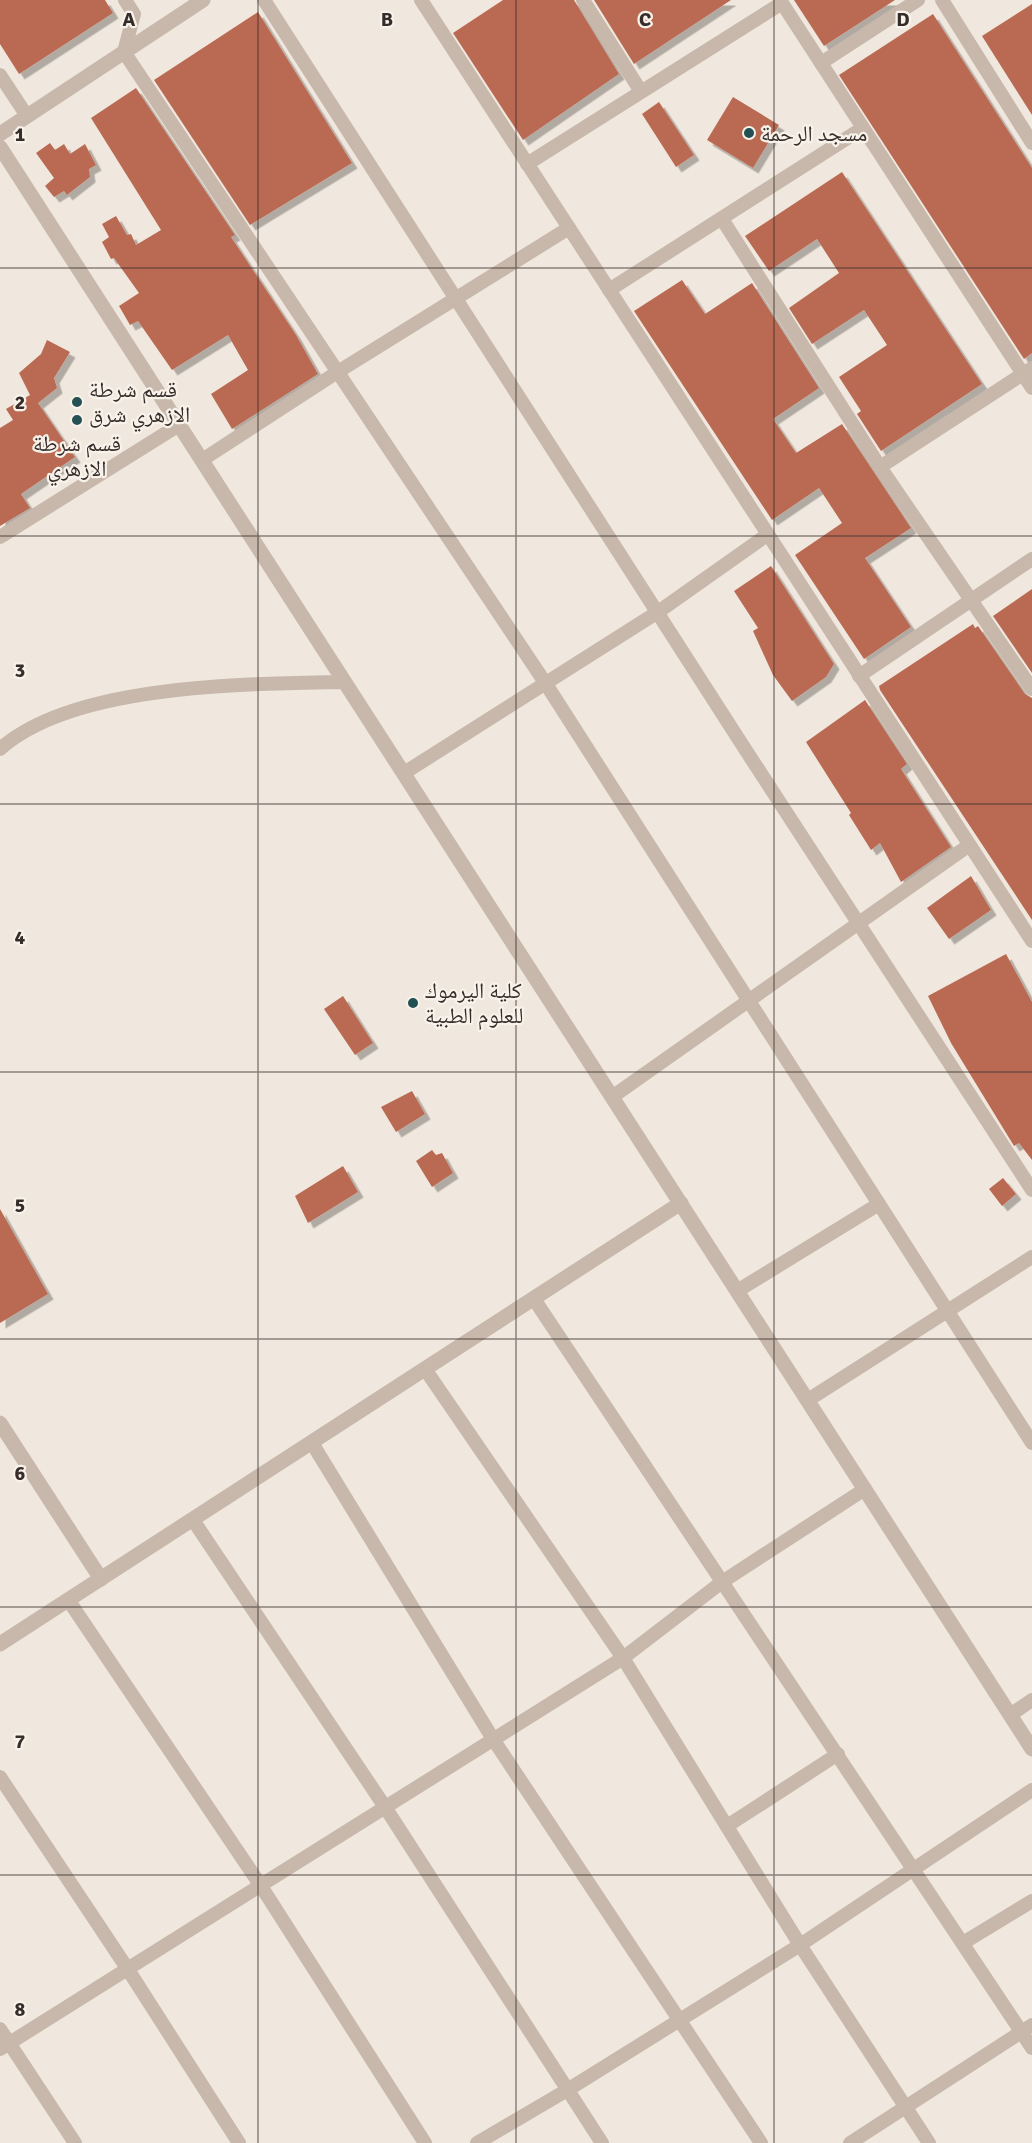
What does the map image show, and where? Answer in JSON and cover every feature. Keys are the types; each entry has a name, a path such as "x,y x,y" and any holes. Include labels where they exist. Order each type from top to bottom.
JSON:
{"street":[{"path":"125,0 134,14 124,52 336,373 546,684 1032,1443"},
{"path":"0,134 203,0"},
{"path":"264,0 745,749 1032,1190"},
{"path":"421,0 968,846 1032,941"},
{"path":"583,0 640,90"},
{"path":"821,63 918,0"},
{"path":"942,0 1032,143"},
{"path":"527,164 781,2 1027,371 1032,388"},
{"path":"0,75 27,116"},
{"path":"609,290 863,128"},
{"path":"0,147 1032,1749"},
{"path":"722,219 880,467 1032,689"},
{"path":"202,460 568,228"},
{"path":"880,467 1027,371"},
{"path":"0,537 179,425"},
{"path":"404,773 658,612 767,535"},
{"path":"858,676 1032,559"},
{"path":"2,743 39,723 74,708 126,698 235,684 345,682"},
{"path":"612,1097 968,846"},
{"path":"0,1644 681,1203"},
{"path":"737,1291 879,1204"},
{"path":"808,1401 1032,1257"},
{"path":"534,1299 963,1943 1027,2029 1032,2048"},
{"path":"426,1369 623,1658 800,1945 928,2143"},
{"path":"0,1423 101,1579"},
{"path":"312,1443 493,1739 681,2019 761,2143"},
{"path":"5,2046 623,1658 722,1582 865,1489"},
{"path":"193,1520 385,1807 602,2143"},
{"path":"69,1601 261,1887 425,2143"},
{"path":"1010,1715 1032,1700"},
{"path":"727,1826 838,1754"},
{"path":"0,1777 127,1968 239,2143"},
{"path":"477,2143 569,2089 800,1945 1032,1790"},
{"path":"963,1943 1032,1901"},
{"path":"0,2029 5,2046 75,2143"},
{"path":"850,2143 1027,2029"}],"building":[{"path":"0,0 105,0 113,13 19,74 0,44"},
{"path":"503,0 574,0 619,74 523,140 453,33"},
{"path":"594,0 731,0 634,64"},
{"path":"794,0 895,0 824,46"},
{"path":"1032,4 1032,115 982,36"},
{"path":"258,12 352,163 250,225 154,80"},
{"path":"933,14 1032,168 1032,353 1024,359 839,75"},
{"path":"136,88 235,235 231,237 296,335 318,374 232,429 211,394 248,370 228,335 172,370 138,321 130,325 119,306 139,293 114,258 111,259 102,242 109,237 102,224 116,216 127,235 131,234 136,245 161,230 91,118"},
{"path":"733,97 779,125 753,168 707,140"},
{"path":"659,102 694,155 676,167 642,114"},
{"path":"50,143 55,150 64,144 70,154 85,144 96,165 89,169 90,177 67,195 64,191 54,197 45,186 54,178 36,153"},
{"path":"842,172 982,384 881,451 857,414 861,411 839,377 887,345 864,310 812,344 789,308 839,273 817,239 769,271 745,236"},
{"path":"682,280 705,314 752,283 819,388 773,419 796,453 842,424 911,528 865,558 911,627 864,659 795,555 842,523 819,488 772,520 634,311"},
{"path":"47,340 70,352 54,378 57,388 38,403 75,457 21,494 30,508 0,526 0,428 13,420 6,409 30,395 19,373 41,354"},
{"path":"771,566 834,664 826,677 792,701 773,675 753,631 758,628 734,591"},
{"path":"1032,589 1032,673 993,616"},
{"path":"973,624 975,628 978,626 1025,694 1032,698 1032,920 879,686"},
{"path":"865,700 907,764 901,769 951,847 901,882 880,843 871,850 849,815 851,813 806,742"},
{"path":"971,876 991,910 949,939 927,908"},
{"path":"1006,954 1032,1002 1032,1160 1019,1143 1014,1146 951,1043 928,996"},
{"path":"343,996 373,1043 355,1055 324,1009"},
{"path":"412,1091 425,1114 396,1132 381,1107"},
{"path":"432,1150 436,1155 442,1153 453,1173 432,1187 416,1161"},
{"path":"343,1166 358,1192 308,1223 295,1196"},
{"path":"1003,1178 1016,1194 1002,1206 989,1189"},
{"path":"0,1209 48,1294 0,1323"}],"place":[{"name":"مسجد الرحمة","path":"749,133"},
{"name":"قسم شرطة الازهري شرق","path":"77,402"},
{"name":"قسم شرطة الازهري","path":"77,420"},
{"name":"كلية اليرموك للعلوم الطبية","path":"413,1003"}]}
